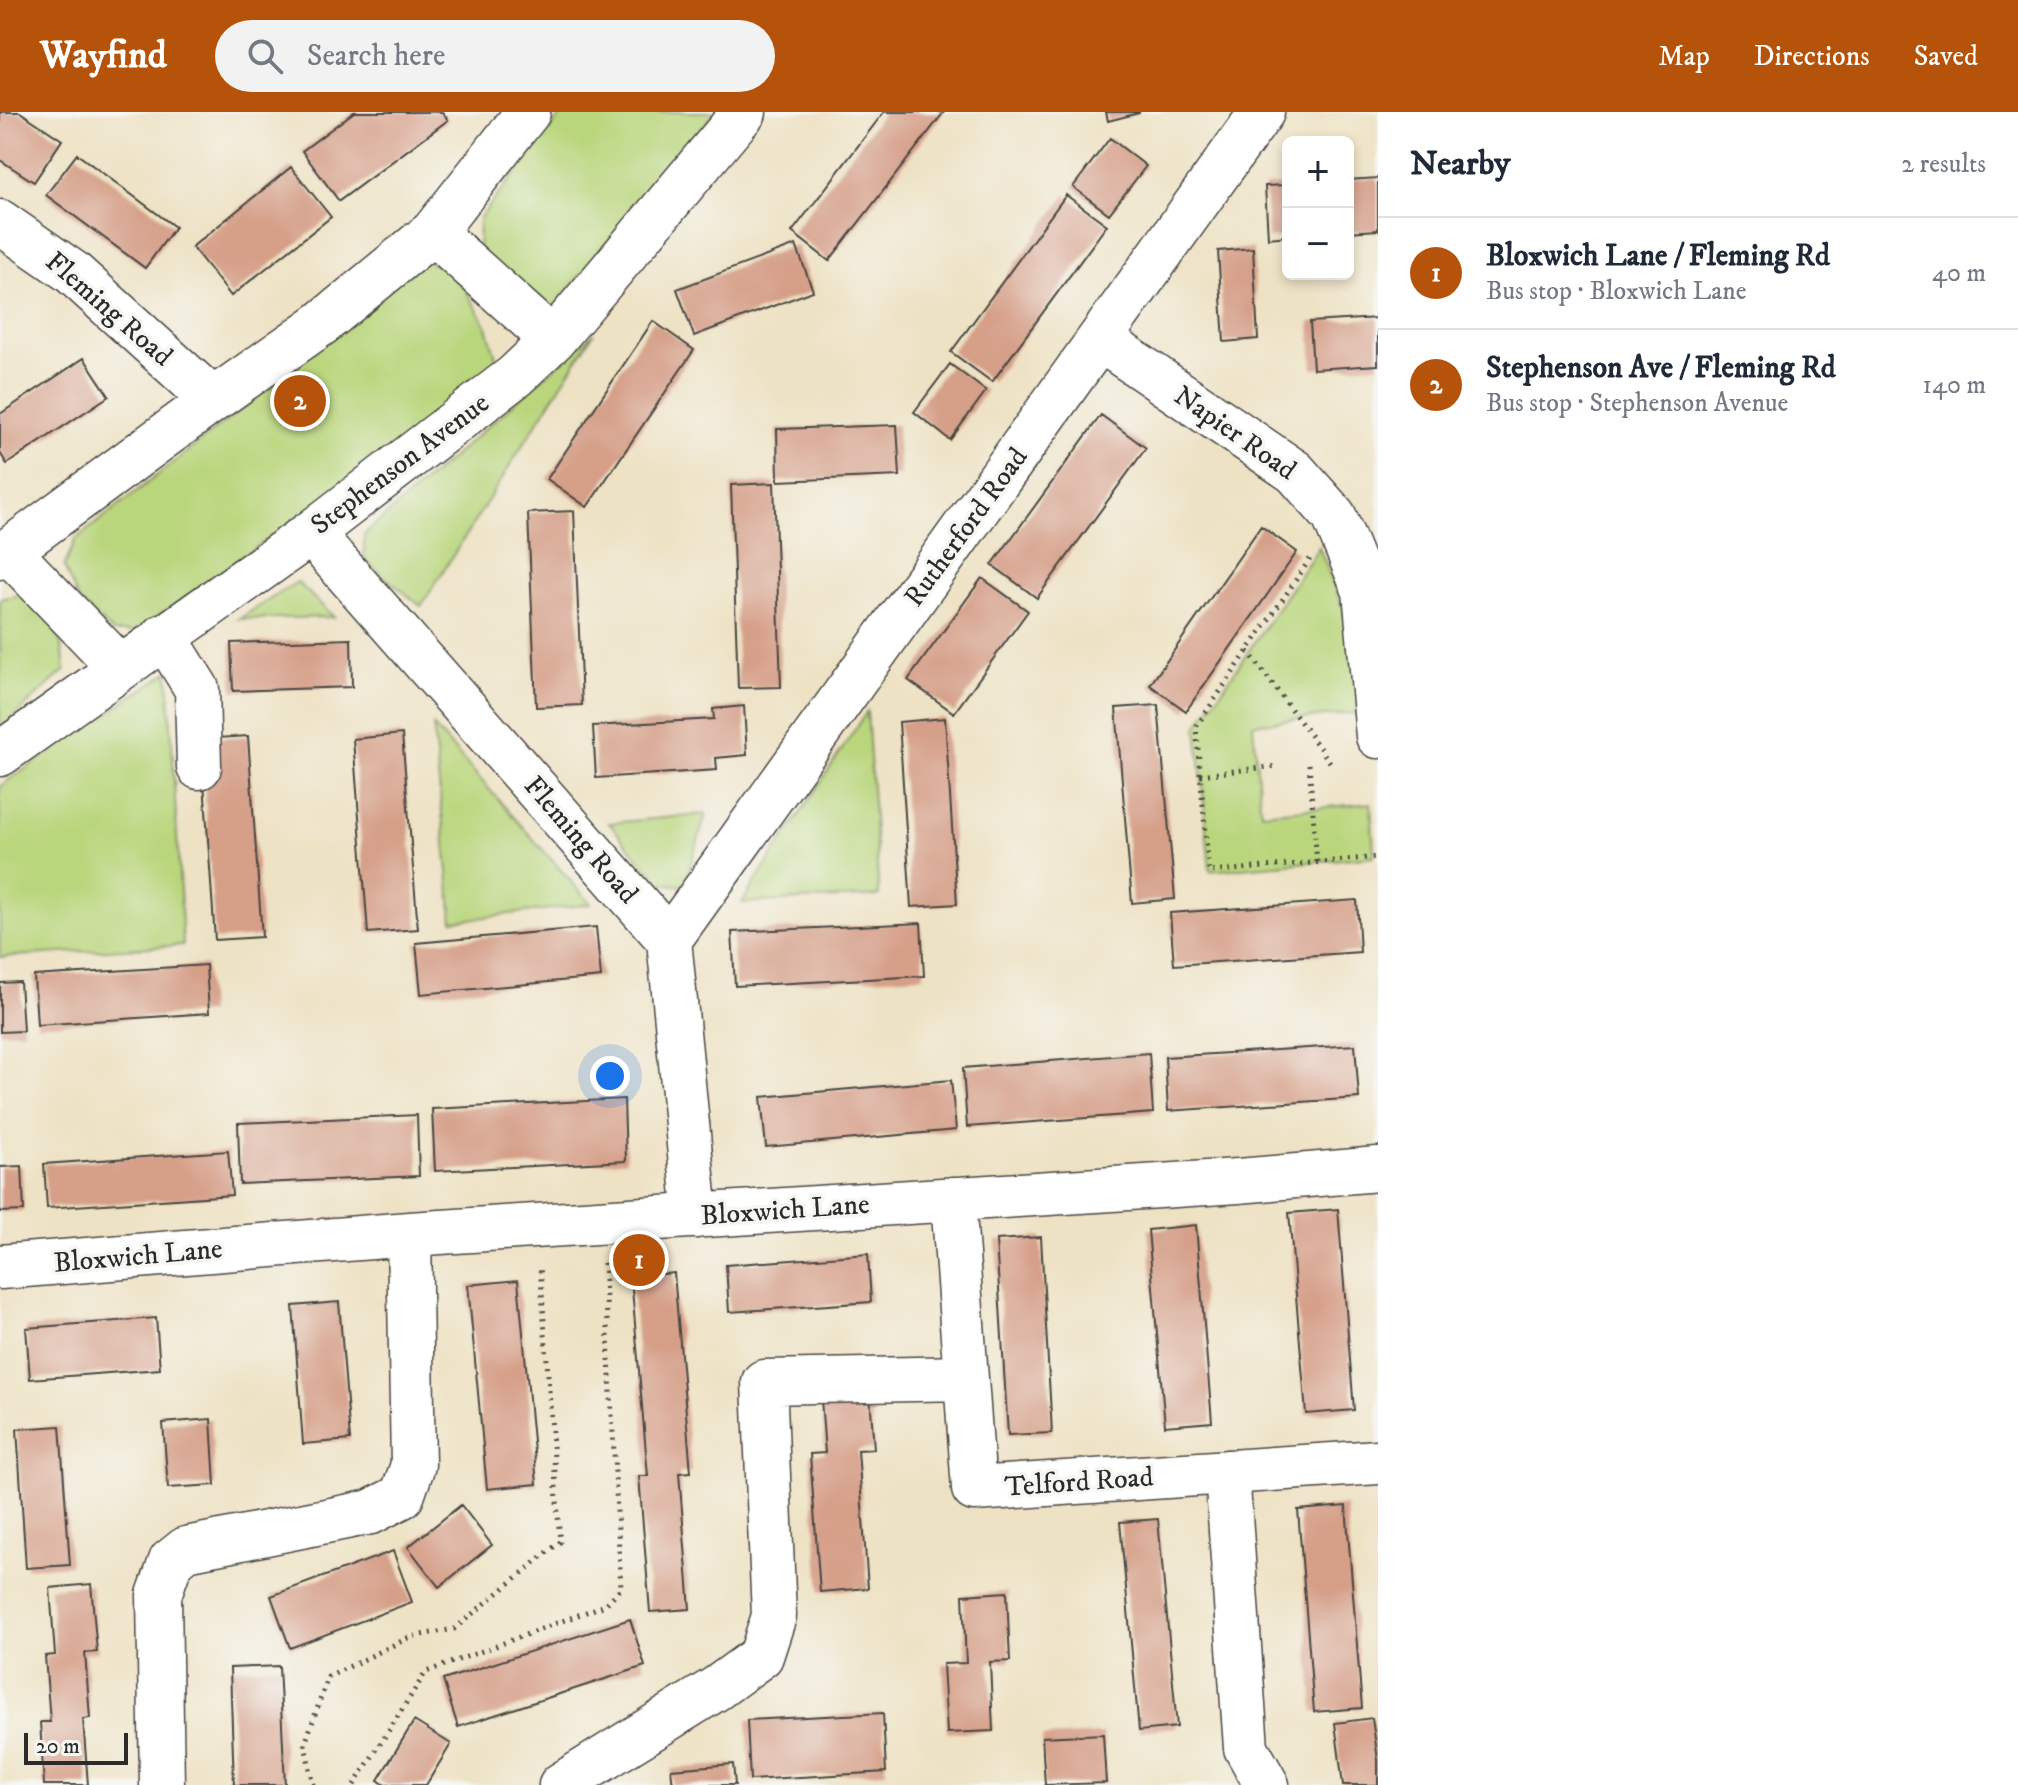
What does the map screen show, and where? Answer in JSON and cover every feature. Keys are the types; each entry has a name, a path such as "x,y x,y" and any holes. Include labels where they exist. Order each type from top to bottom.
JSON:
{"street":[{"path":"120,667 4,554 321,324 433,232 528,112"},
{"name":"Stephenson Avenue","path":"0,754 311,533 515,376 553,340 744,112"},
{"name":"Rutherford Road","path":"669,940 1262,112"},
{"name":"Fleming Road","path":"0,222 72,272 213,400"},
{"path":"433,232 553,340"},
{"name":"Napier Road","path":"1101,340 1295,472 1336,521 1365,591 1378,736"},
{"name":"Fleming Road","path":"311,533 669,940"},
{"path":"164,636 197,689 199,767"},
{"path":"669,940 696,1216"},
{"name":"Bloxwich Lane","path":"0,1267 409,1234 1238,1181 1378,1169"},
{"name":"Telford Road","path":"953,1199 974,1489 1378,1462"},
{"path":"162,1785 159,1595 171,1561 186,1549 371,1512 402,1496 413,1465 409,1234"},
{"path":"561,1785 717,1688 761,1656 774,1616 764,1382 966,1378"},
{"path":"1227,1472 1246,1748 1267,1785"}],"path":[{"path":"1336,521 1196,727 1209,872 1378,857"},
{"path":"1248,651 1330,762"},
{"path":"1309,764 1317,863"},
{"path":"1200,775 1277,766"},
{"path":"354,1785 426,1672 605,1605 621,1588 604,1255"},
{"path":"313,1785 305,1744 328,1677 410,1637 454,1629 560,1542 539,1259"}],"green space":[{"path":"564,112 715,112 553,308 478,257 479,219"},
{"path":"420,259 455,272 487,327 497,361 484,387 136,632 113,632 79,601 64,567 76,539 276,382"},
{"path":"594,333 421,606 364,560 364,535"},
{"path":"1319,547 1343,609 1362,712 1253,724 1261,813 1371,803 1374,856 1210,871 1197,727"},
{"path":"297,582 334,617 239,619"},
{"path":"28,593 54,628 62,648 65,670 0,729 0,599"},
{"path":"168,672 183,945 0,957 0,786"},
{"path":"867,711 879,896 742,903"},
{"path":"433,726 591,904 453,921"},
{"path":"706,814 684,886 660,883 609,823"}],"building":[{"path":"0,112 20,112 62,140 34,182 0,160"},
{"path":"354,112 442,112 448,120 339,201 302,151"},
{"path":"884,112 944,112 829,261 792,232"},
{"path":"1106,112 1139,112 1139,113 1108,121"},
{"path":"1110,138 1146,166 1109,214 1073,187"},
{"path":"77,154 175,227 145,268 46,195"},
{"path":"291,167 331,217 231,296 192,247"},
{"path":"1378,178 1378,230 1354,232 1354,180"},
{"path":"1282,185 1282,237 1268,238 1265,186"},
{"path":"1066,195 1107,225 992,382 951,352"},
{"path":"796,245 813,291 694,336 677,289"},
{"path":"1253,248 1258,339 1224,342 1218,251"},
{"path":"1378,318 1378,365 1313,369 1310,322"},
{"path":"653,321 694,350 587,507 547,479"},
{"path":"84,358 109,396 7,464 0,453 0,414"},
{"path":"950,364 986,391 950,440 914,412"},
{"path":"1101,415 1146,448 1037,598 992,565"},
{"path":"897,425 900,476 778,481 777,429"},
{"path":"774,483 781,687 738,688 731,485"},
{"path":"574,511 582,705 536,707 528,513"},
{"path":"1261,526 1297,552 1186,711 1150,685"},
{"path":"982,578 1028,611 954,713 908,680"},
{"path":"351,639 352,687 233,691 231,643"},
{"path":"1158,705 1175,899 1132,903 1116,708"},
{"path":"744,706 747,755 716,758 717,770 596,778 593,726 714,719 713,709"},
{"path":"945,718 957,904 911,907 899,722"},
{"path":"402,734 418,929 368,933 353,739"},
{"path":"248,736 262,937 215,940 201,739"},
{"path":"1357,900 1360,952 1174,965 1170,913"},
{"path":"921,923 924,976 735,986 732,932"},
{"path":"596,927 601,977 421,994 416,943"},
{"path":"206,965 209,1013 37,1025 34,976"},
{"path":"20,982 23,1031 0,1032 0,983"},
{"path":"1355,1045 1359,1098 1168,1111 1165,1057"},
{"path":"1149,1053 1153,1113 967,1127 963,1068"},
{"path":"951,1080 956,1130 766,1147 761,1097"},
{"path":"624,1099 626,1161 435,1171 432,1109"},
{"path":"417,1115 419,1176 240,1184 238,1123"},
{"path":"228,1151 232,1195 47,1208 44,1164"},
{"path":"22,1166 24,1211 0,1212 0,1167"},
{"path":"1338,1209 1354,1410 1306,1414 1289,1213"},
{"path":"1196,1225 1212,1422 1165,1426 1148,1230"},
{"path":"1041,1237 1052,1433 1008,1435 996,1240"},
{"path":"868,1254 871,1302 729,1312 726,1265"},
{"path":"674,1273 691,1472 679,1473 690,1609 650,1612 639,1476 648,1476 631,1277"},
{"path":"518,1280 537,1484 487,1489 468,1285"},
{"path":"339,1302 350,1440 303,1444 293,1306"},
{"path":"156,1318 160,1369 30,1379 26,1328"},
{"path":"870,1395 874,1449 858,1450 868,1588 820,1592 810,1454 825,1453 821,1399"},
{"path":"211,1419 215,1485 168,1488 163,1423"},
{"path":"60,1426 70,1565 26,1568 17,1429"},
{"path":"461,1505 492,1545 439,1587 408,1547"},
{"path":"1346,1506 1362,1708 1314,1712 1298,1510"},
{"path":"1158,1519 1177,1727 1139,1731 1120,1522"},
{"path":"393,1551 412,1602 290,1648 271,1596"},
{"path":"91,1584 97,1652 85,1653 90,1718 83,1719 88,1785 44,1785 40,1722 50,1722 45,1656 55,1655 50,1588"},
{"path":"1007,1592 1010,1661 990,1662 993,1731 947,1733 943,1664 966,1663 963,1595"},
{"path":"630,1619 645,1666 458,1727 443,1680"},
{"path":"279,1666 285,1785 234,1785 230,1668"},
{"path":"883,1713 886,1772 750,1780 747,1720"},
{"path":"1372,1718 1378,1785 1343,1785 1335,1723"},
{"path":"414,1721 451,1744 426,1785 385,1785 378,1780"},
{"path":"1103,1734 1106,1783 1045,1785 1042,1737"},
{"path":"733,1764 735,1785 673,1785 671,1769"}],"place":[{"name":"Stephenson Ave / Fleming Rd","path":"300,401"},
{"name":"Bloxwich Lane / Fleming Rd","path":"639,1260"}]}
